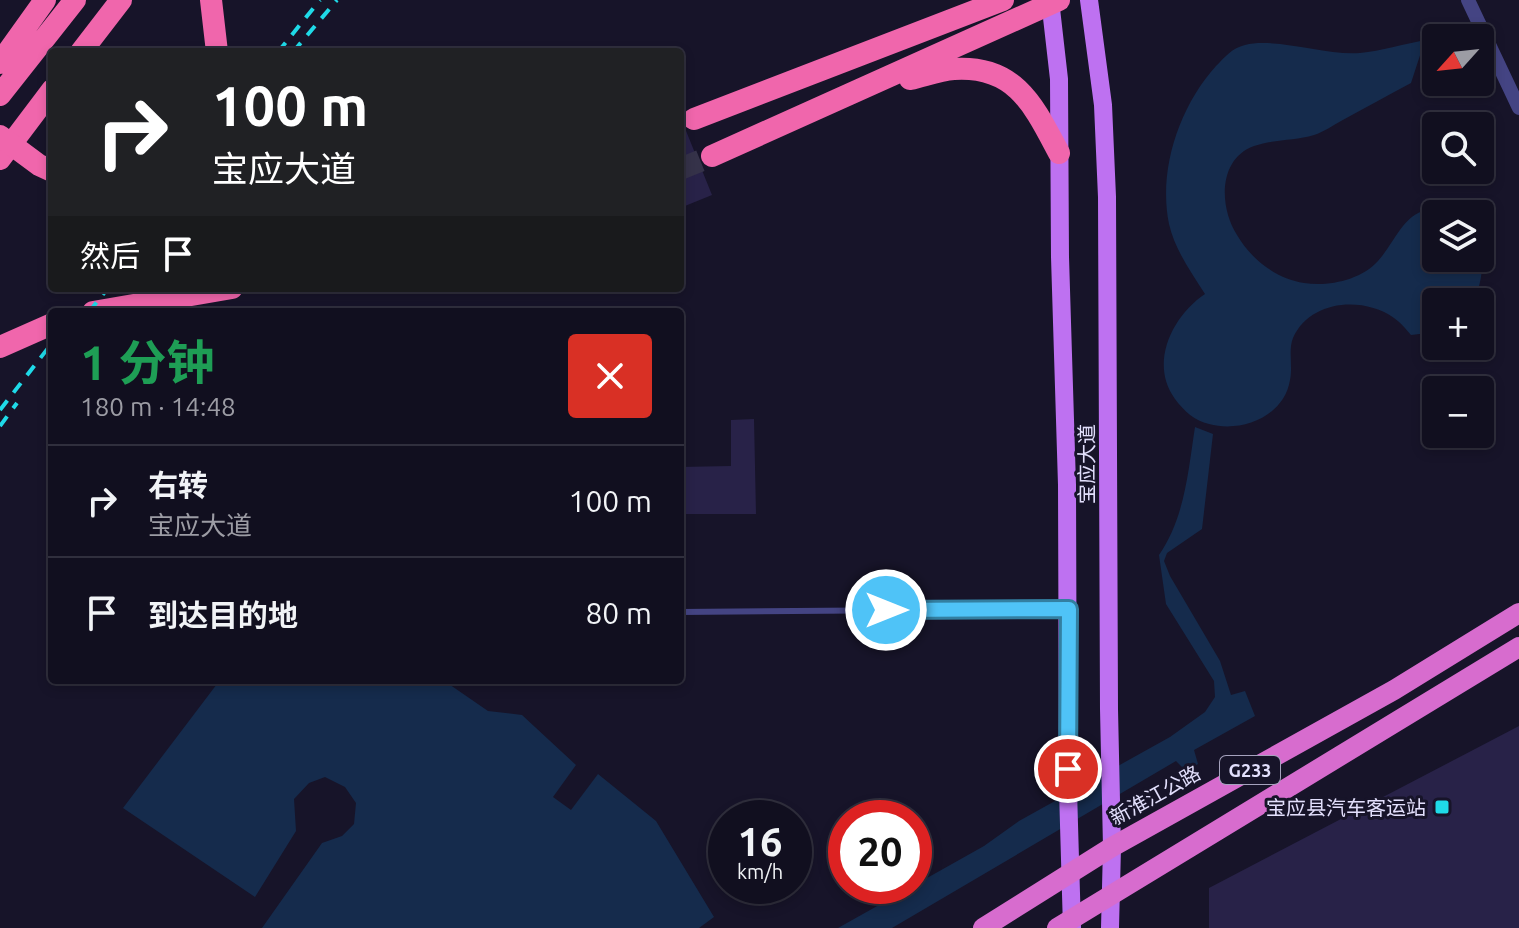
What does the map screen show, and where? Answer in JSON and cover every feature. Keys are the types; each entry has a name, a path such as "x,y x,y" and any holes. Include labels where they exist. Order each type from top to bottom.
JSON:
{"highway":[{"path":"0,63 45,0"},
{"path":"0,95 75,0"},
{"path":"84,48 121,0"},
{"path":"211,0 217,48"},
{"path":"694,119 969,8 1003,0"},
{"path":"712,156 1053,2"},
{"path":"866,88 952,69 980,70 999,76 1016,86 1033,105 1059,153"},
{"path":"0,159 48,95"},
{"path":"0,136 48,169"},
{"path":"0,151 26,172 48,183"},
{"path":"116,308 209,292"},
{"path":"0,347 48,326"},
{"name":"新淮江公路","path":"983,928 1112,847 1394,690 1519,613"},
{"name":"G233","path":"1067,925 1110,894 1519,647"}],"main road":[{"name":"宝应大道","path":"1089,0 1103,105 1107,197 1110,928"},
{"name":"宝应大道","path":"1053,2 1059,79 1069,609 1068,790 1072,874 1067,925"}],"street":[{"path":"1468,0 1519,108"}],"lane":[{"path":"684,612 1069,609"}],"water":[{"path":"1422,41 1411,83 1318,134 1262,144 1242,152 1228,172 1225,185 1231,224 1249,252 1274,272 1294,281 1333,283 1371,268 1405,224 1422,212 1422,272 1481,272 1479,288 1422,288 1422,334 1411,335 1394,318 1368,306 1324,309 1301,325 1293,338 1291,375 1286,393 1270,413 1247,424 1234,426 1204,423 1194,418 1175,399 1164,371 1164,356 1174,328 1193,303 1205,294 1175,243 1166,203 1169,161 1182,120 1203,82 1216,66 1240,46 1271,43 1347,53"},
{"path":"1195,427 1213,434 1202,529 1167,553 1164,561 1220,661 1231,695 1245,691 1255,716 1194,750 1198,764 1186,771 1176,761 892,928 838,928 881,904 932,904 932,875 984,846 1019,821 1170,737 1205,712 1215,697 1214,681 1166,604 1159,555 1175,525"},
{"path":"217,684 449,684 488,711 522,715 576,765 553,797 571,810 598,774 656,821 714,917 699,928 262,928 322,843 342,836 354,824 356,803 345,787 325,777 309,783 294,799 296,831 255,897 123,808"}],"building":[{"path":"684,126 712,195 684,206"},
{"path":"754,419 756,514 684,514 684,467 731,466 731,420"},
{"name":"宝应县汽车客运站","path":"1519,726 1519,928 1209,928 1209,888"}],"tunnel":[{"path":"684,167 712,156"}],"railway":[{"path":"281,48 320,0"},
{"path":"296,48 337,0"},
{"path":"92,308 105,292"},
{"path":"0,410 48,348"},
{"path":"0,426 17,403"}],"place":[{"name":"宝应县汽车客运站","path":"1442,807"}],"route":[{"path":"886,610 1069,609 1068,769"}]}
